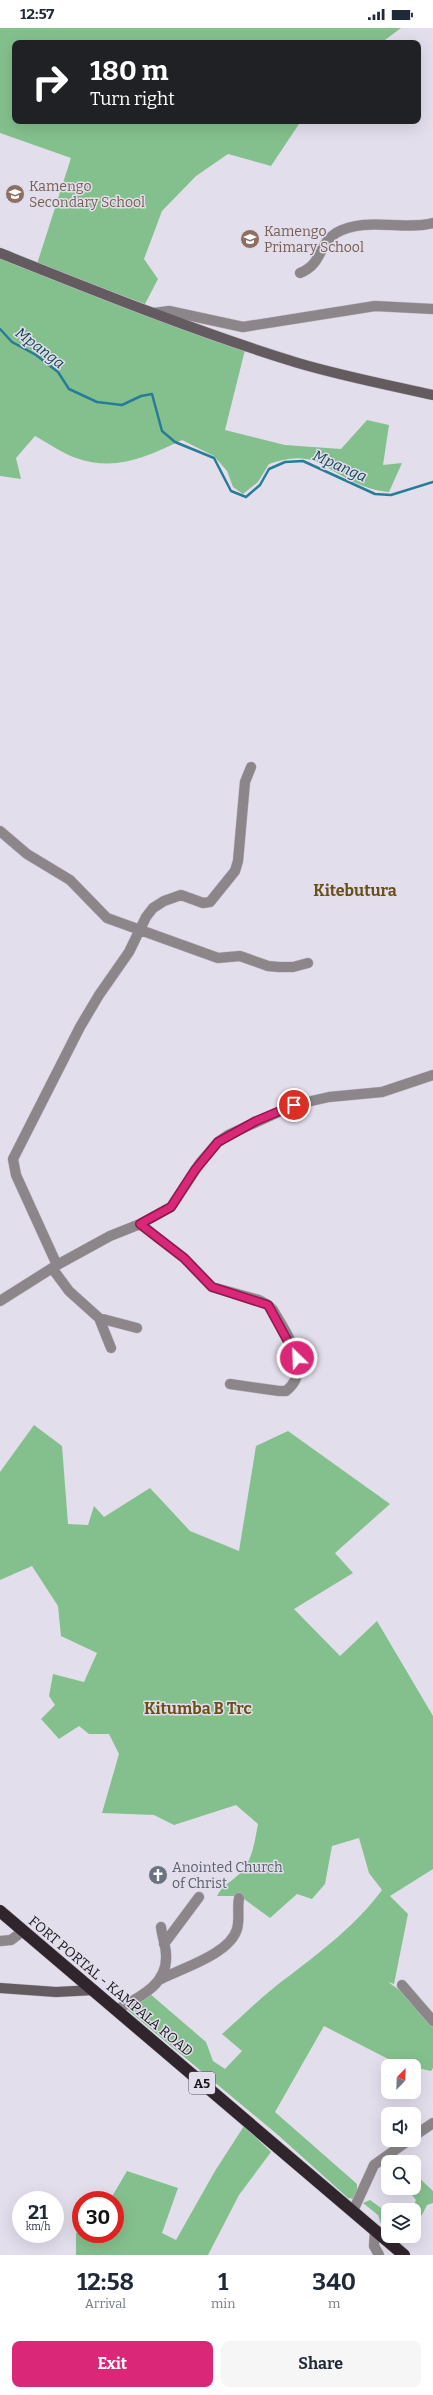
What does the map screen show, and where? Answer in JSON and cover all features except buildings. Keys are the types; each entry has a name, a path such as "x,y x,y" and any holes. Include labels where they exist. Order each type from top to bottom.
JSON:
{"highway":[{"name":"FORT PORTAL - KAMPALA ROAD","path":"0,1911 94,1990 285,2156 353,2211 404,2255"}],"street":[{"path":"300,273 312,268 335,233 348,228 358,225 419,226 433,223"},
{"path":"0,253 154,313 300,363 433,395"},
{"path":"154,313 169,311 244,327 375,306 433,308"},
{"path":"136,1328 99,1318 68,1291 54,1267 16,1174 13,1160 80,1027 99,995 129,952 138,930 153,908 164,901 181,895 203,903 210,902 235,871 238,861 245,782 251,767"},
{"path":"0,831 27,854 70,880 107,918 218,958 240,956 268,966 278,967 293,967 308,963"},
{"path":"0,1301 54,1267 110,1236 140,1224 171,1207 198,1167 218,1142 228,1135 294,1105 329,1097 382,1092 433,1075"},
{"path":"140,1224 184,1258 212,1287 259,1300 268,1305 276,1316 297,1358 298,1373 294,1384 286,1391 279,1392 230,1384"},
{"path":"99,1318 111,1348"},
{"path":"164,1944 199,1897"},
{"path":"116,2010 140,1997 161,1979 212,1954 229,1942 238,1927 239,1898"},
{"path":"161,1927 166,1963 161,1979"},
{"path":"0,1941 12,1940 23,1931"},
{"path":"402,1985 433,2021"},
{"path":"0,1988 56,1992 94,1990"},
{"path":"421,2131 433,2123"},
{"path":"353,2211 374,2165 398,2147"},
{"path":"376,2231 374,2246 379,2255"}],"green space":[{"path":"0,28 401,28 385,40 12,40 12,124 299,124 271,166 228,154 196,176 162,211 144,259 158,279 145,304 37,264 71,158 0,133"},
{"path":"0,257 245,350 225,430 285,445 341,449 367,420 389,425 383,465 402,463 389,492 376,490 356,483 314,461 296,458 269,464 258,482 243,494 233,487 227,471 214,456 182,440 156,452 130,461 104,463 90,462 76,458 60,451 35,436 16,458 21,479 0,476"},
{"path":"34,1425 62,1446 68,1524 88,1525 94,1506 104,1517 150,1488 190,1531 239,1551 256,1446 288,1431 390,1504 335,1553 353,1573 294,1609 340,1656 377,1621 433,1716 433,1869 390,1896 408,1914 394,1984 388,1982 408,1996 433,2021 433,2068 431,2071 421,2069 421,2059 388,2059 324,2026 275,2112 357,2184 357,2198 348,2198 278,2135 123,2006 149,1993 206,2042 213,2061 225,2069 242,2051 222,2034 272,1990 350,1926 382,1890 369,1873 359,1838 332,1846 325,1884 312,1899 297,1894 270,1918 240,1896 217,1896 222,1888 243,1870 249,1860 255,1842 258,1824 236,1805 174,1825 154,1815 102,1813 119,1754 109,1734 89,1734 79,1726 59,1739 41,1719 55,1705 49,1696 53,1674 84,1682 97,1653 61,1636 58,1606 32,1566 0,1580 0,1472"},
{"path":"244,2126 271,2152 239,2195 208,2255 76,2255 76,2243 124,2243 124,2191 115,2191 127,2171 178,2188 162,2233 176,2240 215,2171"},
{"path":"421,2180 433,2191 433,2203 427,2205 421,2215 421,2203 415,2203 416,2200 412,2195 421,2195"},
{"path":"370,2200 381,2208 381,2224 378,2215 363,2203"}],"waterway":[{"name":"Mpanga","path":"0,329 12,342 36,355 58,372 69,389 97,402 122,405 141,396 152,394 162,431 175,442 214,458 231,491 246,497 260,485 269,469 285,462 303,461 375,494 391,495 433,482"}],"place":[{"name":"Kamengo Secondary School","path":"15,194"},
{"name":"Kamengo Primary School","path":"250,239"},
{"name":"Anointed Church of Christ","path":"158,1875"}],"district":[{"name":"Kitebutura","path":"355,890"},
{"name":"Kitumba B Trc","path":"198,1708"}],"route":[{"path":"294,1105 256,1121 228,1135 218,1142 195,1170 177,1200 171,1207 140,1224 184,1258 212,1287 259,1300 268,1305 273,1310 297,1358"}]}
